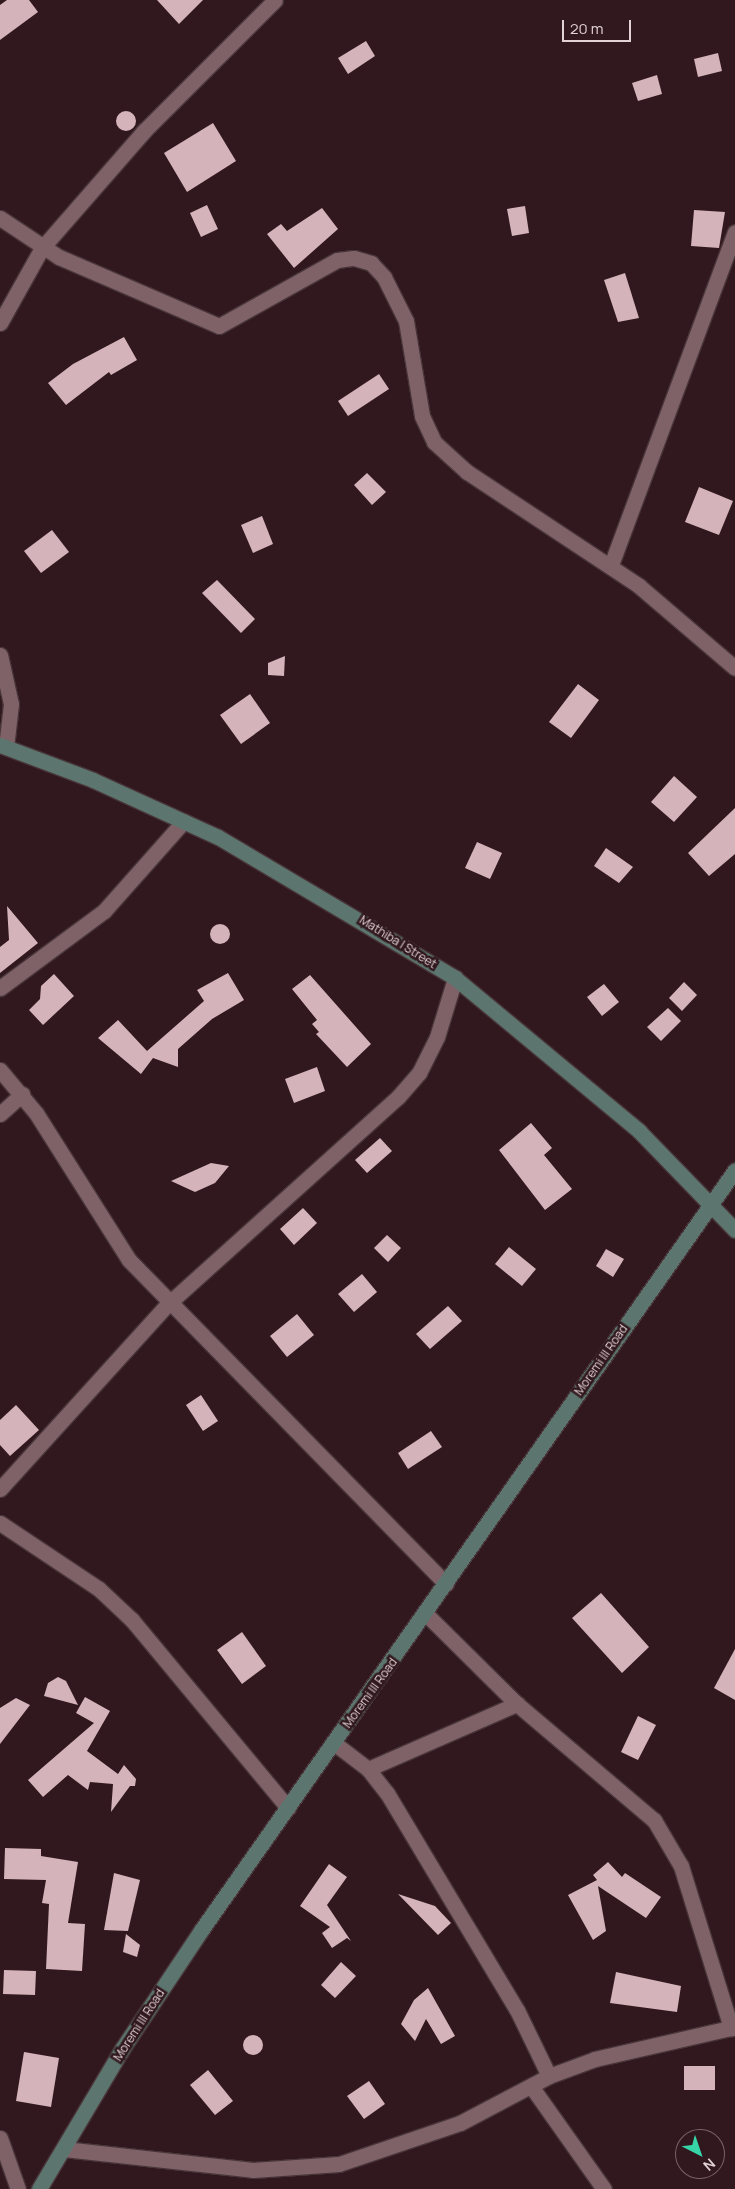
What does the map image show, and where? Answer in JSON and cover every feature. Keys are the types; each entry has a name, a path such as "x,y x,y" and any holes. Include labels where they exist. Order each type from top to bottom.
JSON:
{"street":[{"path":"0,323 42,248 144,130 275,0"},
{"path":"0,218 42,248 219,326 337,260 354,258 371,263 389,284 406,321 422,416 434,442 466,472 612,565 735,668"},
{"path":"612,565 735,232"},
{"path":"0,655 11,704 3,746"},
{"name":"Mathiba I Street","path":"3,746 184,820 315,892 455,978 632,1124 711,1203 735,1230"},
{"path":"0,988 104,911 184,820"},
{"path":"0,1489 168,1304 398,1097 419,1072 438,1037 455,978"},
{"path":"0,1070 22,1094 104,1225 168,1304 446,1584"},
{"path":"0,1114 22,1094"},
{"name":"Moremi III Road","path":"40,2189 122,2049 288,1808 426,1614 735,1170"},
{"path":"0,1522 91,1583 132,1620 288,1808"},
{"path":"64,2149 253,2170 339,2164 450,2127 550,2076 595,2058 733,2028 681,1866 654,1820 517,1704 426,1614"},
{"path":"368,1769 517,1704"},
{"path":"334,1743 368,1769 508,1994 550,2076"},
{"path":"531,2086 604,2189"},
{"path":"0,2138 18,2189"}],"building":[{"path":"7,0 29,0 38,12 0,40 0,5"},
{"path":"157,0 203,0 179,24"},
{"path":"366,41 375,56 348,74 338,58"},
{"path":"718,53 722,71 698,77 694,59"},
{"path":"657,75 662,94 638,101 632,83"},
{"path":"126,111 133,114 136,121 133,128 126,131 119,128 116,121 119,114"},
{"path":"213,123 236,161 187,192 164,153"},
{"path":"207,205 218,229 201,237 190,213"},
{"path":"525,206 529,233 512,236 507,209"},
{"path":"322,208 338,229 294,268 267,234 281,224 287,231"},
{"path":"694,210 725,212 719,248 691,246"},
{"path":"625,273 639,318 618,322 604,280"},
{"path":"124,337 137,360 111,375 109,372 66,405 48,383 73,364"},
{"path":"379,374 389,389 348,416 338,401"},
{"path":"367,473 386,492 372,505 354,485"},
{"path":"699,487 733,501 719,535 685,522"},
{"path":"262,516 273,544 253,553 241,525"},
{"path":"52,530 69,552 41,573 24,551"},
{"path":"217,580 255,619 241,633 202,593"},
{"path":"285,656 284,676 268,675 268,663"},
{"path":"578,684 599,700 571,738 549,722"},
{"path":"250,694 270,723 241,744 220,715"},
{"path":"674,776 697,797 674,822 651,802"},
{"path":"735,808 735,854 709,876 688,853"},
{"path":"477,842 502,853 490,879 465,868"},
{"path":"606,848 633,867 619,883 594,866"},
{"path":"7,906 38,943 0,973 0,947 9,940"},
{"path":"220,924 227,927 230,934 227,941 220,944 213,941 210,934 213,927"},
{"path":"228,973 244,1000 212,1019 178,1049 178,1067 153,1058 141,1074 98,1038 118,1020 147,1051 204,1001 197,990"},
{"path":"54,974 74,996 43,1025 29,1010 40,999 41,986"},
{"path":"310,975 371,1044 347,1067 316,1034 319,1032 312,1024 317,1020 292,989"},
{"path":"684,982 697,995 682,1011 669,998"},
{"path":"604,984 619,1002 602,1016 587,997"},
{"path":"668,1008 681,1021 661,1041 647,1027"},
{"path":"317,1067 325,1091 294,1103 285,1079"},
{"path":"531,1123 552,1148 544,1155 572,1189 545,1210 499,1150"},
{"path":"380,1138 392,1151 367,1173 355,1160"},
{"path":"211,1163 229,1166 215,1183 195,1192 171,1181"},
{"path":"303,1208 317,1223 294,1245 280,1229"},
{"path":"387,1235 401,1248 388,1262 374,1248"},
{"path":"509,1247 536,1269 522,1286 495,1264"},
{"path":"606,1249 624,1259 613,1277 596,1266"},
{"path":"362,1274 377,1292 354,1312 338,1294"},
{"path":"448,1306 462,1321 430,1349 416,1334"},
{"path":"297,1314 314,1335 287,1357 270,1336"},
{"path":"201,1395 218,1421 203,1431 186,1405"},
{"path":"16,1405 39,1430 10,1456 0,1445 0,1420"},
{"path":"431,1431 442,1447 408,1469 398,1453"},
{"path":"601,1593 649,1647 622,1673 572,1618"},
{"path":"242,1632 266,1666 242,1684 217,1650"},
{"path":"735,1649 735,1700 714,1688"},
{"path":"58,1677 66,1681 78,1705 44,1696 48,1683"},
{"path":"85,1697 110,1711 87,1751 118,1774 124,1765 136,1779 135,1786 130,1786 111,1812 113,1784 90,1782 88,1790 68,1775 43,1797 28,1780 94,1723 76,1713"},
{"path":"16,1698 30,1705 0,1744 0,1708"},
{"path":"638,1716 656,1725 638,1760 621,1752"},
{"path":"5,1848 41,1849 41,1856 78,1862 68,1923 85,1924 82,1971 46,1969 49,1904 42,1903 46,1880 4,1879"},
{"path":"608,1862 622,1877 625,1873 661,1897 646,1918 598,1886 606,1931 593,1940 568,1895 597,1880 593,1875"},
{"path":"329,1864 347,1877 327,1905 351,1941 347,1938 332,1948 322,1933 330,1927 300,1906"},
{"path":"114,1873 140,1880 128,1931 104,1930"},
{"path":"398,1894 435,1906 451,1923 438,1935"},
{"path":"126,1934 140,1945 137,1957 123,1952"},
{"path":"341,1962 356,1976 335,1998 321,1985"},
{"path":"4,1970 36,1971 35,1995 3,1994"},
{"path":"616,1972 681,1986 677,2012 610,2003"},
{"path":"428,1988 455,2036 441,2044 426,2019 415,2041 401,2024 414,2000"},
{"path":"253,2035 260,2038 263,2045 260,2052 253,2055 246,2052 243,2045 246,2038"},
{"path":"24,2052 59,2058 51,2107 16,2101"},
{"path":"684,2066 715,2066 715,2090 684,2090"},
{"path":"208,2070 233,2101 215,2115 190,2085"},
{"path":"369,2081 385,2104 364,2119 347,2096"}]}
